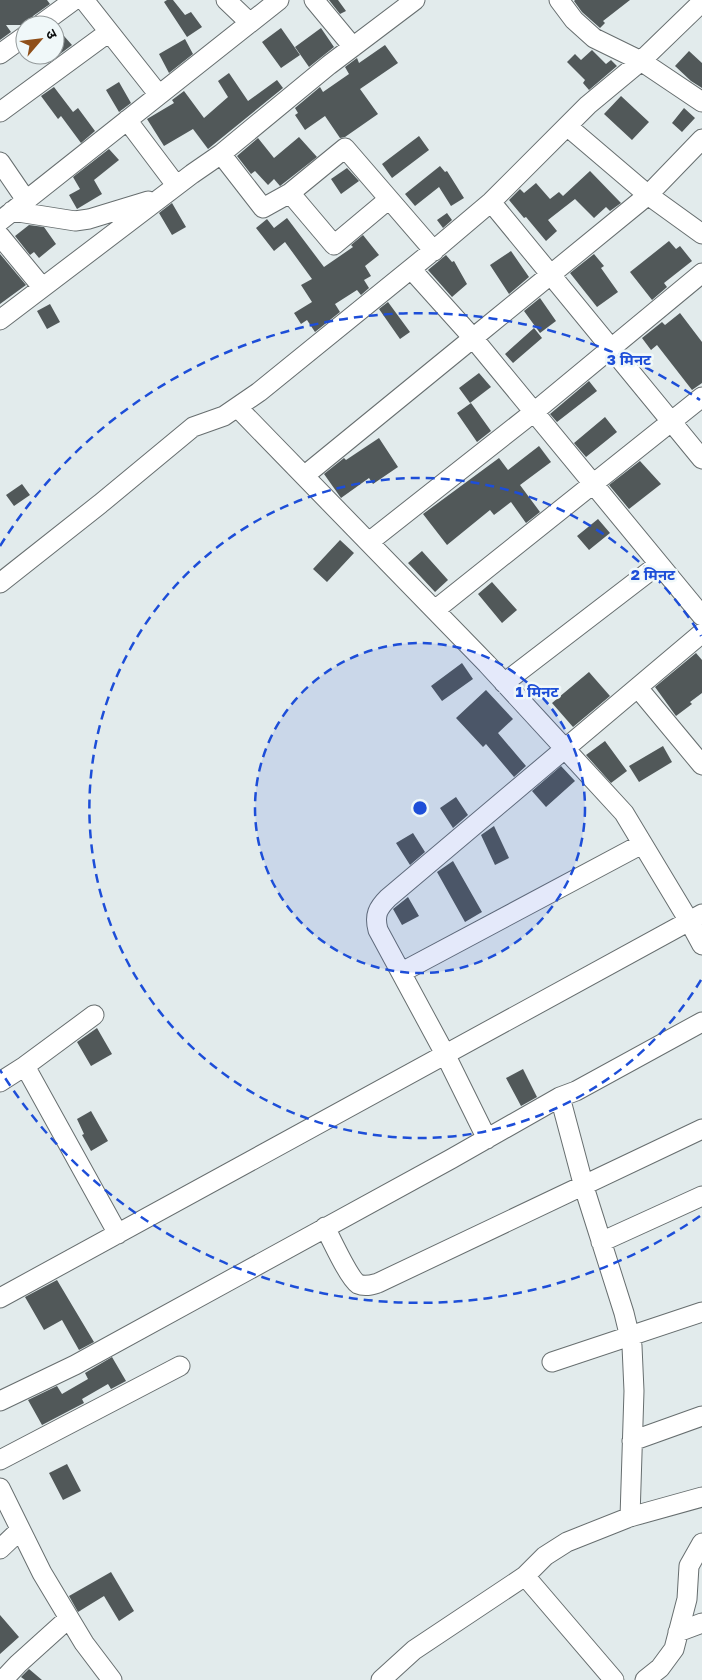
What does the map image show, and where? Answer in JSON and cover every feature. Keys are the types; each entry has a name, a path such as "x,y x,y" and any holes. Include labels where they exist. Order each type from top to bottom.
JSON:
{"street":[{"path":"54,15 74,0"},
{"path":"84,0 159,95"},
{"path":"226,0 250,23"},
{"path":"13,211 279,0"},
{"path":"314,0 354,47"},
{"path":"0,320 176,185 221,154 415,0"},
{"path":"559,0 574,20 588,34 641,61 702,102"},
{"path":"0,583 193,428 224,416 238,407 434,251 491,202 588,105 641,61 702,2"},
{"path":"0,112 109,32"},
{"path":"0,54 15,43"},
{"path":"127,120 176,185"},
{"path":"566,126 648,195 702,234"},
{"path":"304,476 648,195 702,140"},
{"path":"221,154 263,208 290,193 345,148 434,251"},
{"path":"0,162 13,211"},
{"path":"290,193 334,245 389,199"},
{"path":"13,211 75,221 103,215 159,198"},
{"path":"491,202 702,459"},
{"path":"0,236 42,287"},
{"path":"411,269 473,338 702,616"},
{"path":"369,542 534,412 702,274"},
{"path":"435,610 702,397"},
{"path":"238,407 435,610 624,813 642,844 696,918 702,945"},
{"path":"504,683 659,564"},
{"path":"487,1139 445,1054 378,930 375,920 377,909 702,633"},
{"path":"638,688 702,765"},
{"path":"402,972 642,844"},
{"path":"0,1298 696,918"},
{"path":"0,1082 94,1015"},
{"path":"0,1401 75,1364 487,1139 560,1097 702,1022"},
{"path":"25,1066 118,1234"},
{"path":"560,1097 584,1187 624,1313 632,1346 634,1391 630,1517"},
{"path":"325,1228 351,1276 358,1283 366,1286 378,1283 701,1132"},
{"path":"601,1242 702,1196"},
{"path":"552,1362 702,1312"},
{"path":"0,1460 180,1366"},
{"path":"632,1441 702,1416"},
{"path":"0,1488 42,1572 69,1618 84,1643 113,1680"},
{"path":"381,1680 414,1650 526,1576 545,1556 567,1542 630,1517 701,1500"},
{"path":"0,1549 20,1530"},
{"path":"645,1680 660,1668 674,1648 687,1599 690,1566 702,1543"},
{"path":"526,1576 614,1680"},
{"path":"3,1680 69,1618"},
{"path":"678,1632 702,1622"}],"building":[{"path":"0,0 47,0 50,4 34,15 15,15 15,25 6,25 11,32 0,40"},
{"path":"173,0 185,15 191,12 202,27 187,37 164,2"},
{"path":"329,0 338,0 346,11 340,14"},
{"path":"575,0 630,0 603,21 605,23 600,28 582,12"},
{"path":"281,28 300,55 281,68 262,42"},
{"path":"321,28 334,47 309,67 295,47"},
{"path":"65,37 72,45 65,50"},
{"path":"185,39 193,54 169,73 159,54"},
{"path":"385,45 398,63 360,89 378,114 345,137 340,138 325,116 305,130 295,115 298,113 295,108 320,87 323,92 349,74 345,67 357,58 359,63"},
{"path":"592,50 606,64 611,60 617,66 589,90 583,83 585,80 567,62 575,54 581,60"},
{"path":"689,51 702,63 702,88 691,81 675,66"},
{"path":"229,73 248,101 277,80 283,88 208,149 193,129 164,146 147,119 174,103 172,100 184,91 204,118 228,97 218,81"},
{"path":"119,82 131,103 119,112 106,90"},
{"path":"54,87 73,112 78,108 95,131 81,143 61,116 58,119 41,96"},
{"path":"621,96 649,122 632,140 604,114"},
{"path":"684,108 695,118 682,132 672,123"},
{"path":"419,136 429,150 392,178 382,164"},
{"path":"299,137 317,157 280,186 274,179 268,185 255,171 251,174 237,156 258,138 274,158"},
{"path":"109,149 119,160 94,180 102,194 77,209 69,195 80,189 73,177"},
{"path":"440,166 445,172 447,171 464,198 451,206 439,187 415,206 405,194"},
{"path":"347,168 359,181 341,194 331,179"},
{"path":"590,171 621,203 610,211 606,207 594,218 575,199 548,220 557,231 546,241 509,200 520,189 524,193 536,183 550,199 559,192 563,196"},
{"path":"172,203 186,227 172,235 159,213"},
{"path":"447,213 452,220 443,228 437,220"},
{"path":"287,218 324,267 353,247 351,245 363,235 379,255 365,266 371,276 364,280 369,288 361,295 357,290 335,304 340,312 315,332 307,320 301,324 294,313 312,302 301,285 312,279 285,242 274,251 256,228 267,219 274,228"},
{"path":"29,225 44,227 56,244 39,258 34,252 30,255 15,236"},
{"path":"669,241 676,249 680,246 692,261 664,283 667,287 652,300 630,272"},
{"path":"511,251 529,277 509,294 490,265"},
{"path":"0,254 26,285 0,304"},
{"path":"594,254 604,266 601,268 618,292 597,307 570,273"},
{"path":"446,255 452,262 454,261 467,284 452,297 428,270"},
{"path":"540,298 556,321 540,333 524,311"},
{"path":"388,302 410,332 400,339 379,309"},
{"path":"50,304 60,322 47,329 37,311"},
{"path":"680,313 702,342 702,383 692,390 657,345 651,350 642,338 662,322 665,325"},
{"path":"534,328 542,338 513,363 505,354"},
{"path":"479,373 491,387 470,403 459,388"},
{"path":"589,381 597,391 557,422 550,414"},
{"path":"471,403 491,431 477,442 457,413"},
{"path":"605,417 617,432 586,457 574,443"},
{"path":"379,438 398,467 373,484 369,478 341,498 324,474 344,458 346,460"},
{"path":"539,446 551,462 520,485 540,512 526,523 511,502 494,515 490,510 447,545 423,514 499,458 508,470"},
{"path":"640,461 661,484 629,509 609,485"},
{"path":"22,484 30,495 14,506 6,495"},
{"path":"598,519 610,533 589,550 577,536"},
{"path":"340,540 354,553 327,582 313,569"},
{"path":"422,551 448,580 435,592 408,563"},
{"path":"492,582 517,610 502,623 478,594"},
{"path":"696,653 702,660 702,693 690,702 692,704 676,716 655,687"},
{"path":"462,663 473,679 442,701 431,686"},
{"path":"589,672 610,696 573,727 552,703"},
{"path":"486,690 513,719 498,733 526,766 514,777 486,744 483,747 456,718"},
{"path":"605,741 627,771 611,783 586,755"},
{"path":"663,746 672,762 639,782 629,766"},
{"path":"561,766 575,781 546,807 532,791"},
{"path":"456,797 468,815 453,828 440,808"},
{"path":"494,826 509,858 495,865 481,835"},
{"path":"413,833 425,852 410,865 396,843"},
{"path":"453,861 482,912 465,922 437,872"},
{"path":"408,897 419,916 402,925 393,909"},
{"path":"97,1028 112,1054 91,1066 77,1042"},
{"path":"523,1069 537,1097 521,1106 506,1078"},
{"path":"91,1111 108,1141 91,1151 82,1135 84,1134 77,1119"},
{"path":"57,1280 94,1342 79,1350 62,1320 44,1330 25,1297"},
{"path":"112,1357 126,1381 111,1389 108,1384 82,1399 84,1403 42,1425 28,1400 57,1386 62,1394 88,1379 85,1373"},
{"path":"67,1464 81,1491 63,1500 49,1473"},
{"path":"111,1572 134,1611 119,1621 104,1596 78,1612 69,1596"},
{"path":"0,1615 19,1637 0,1654"},
{"path":"29,1669 42,1680 25,1680 21,1677"}]}
